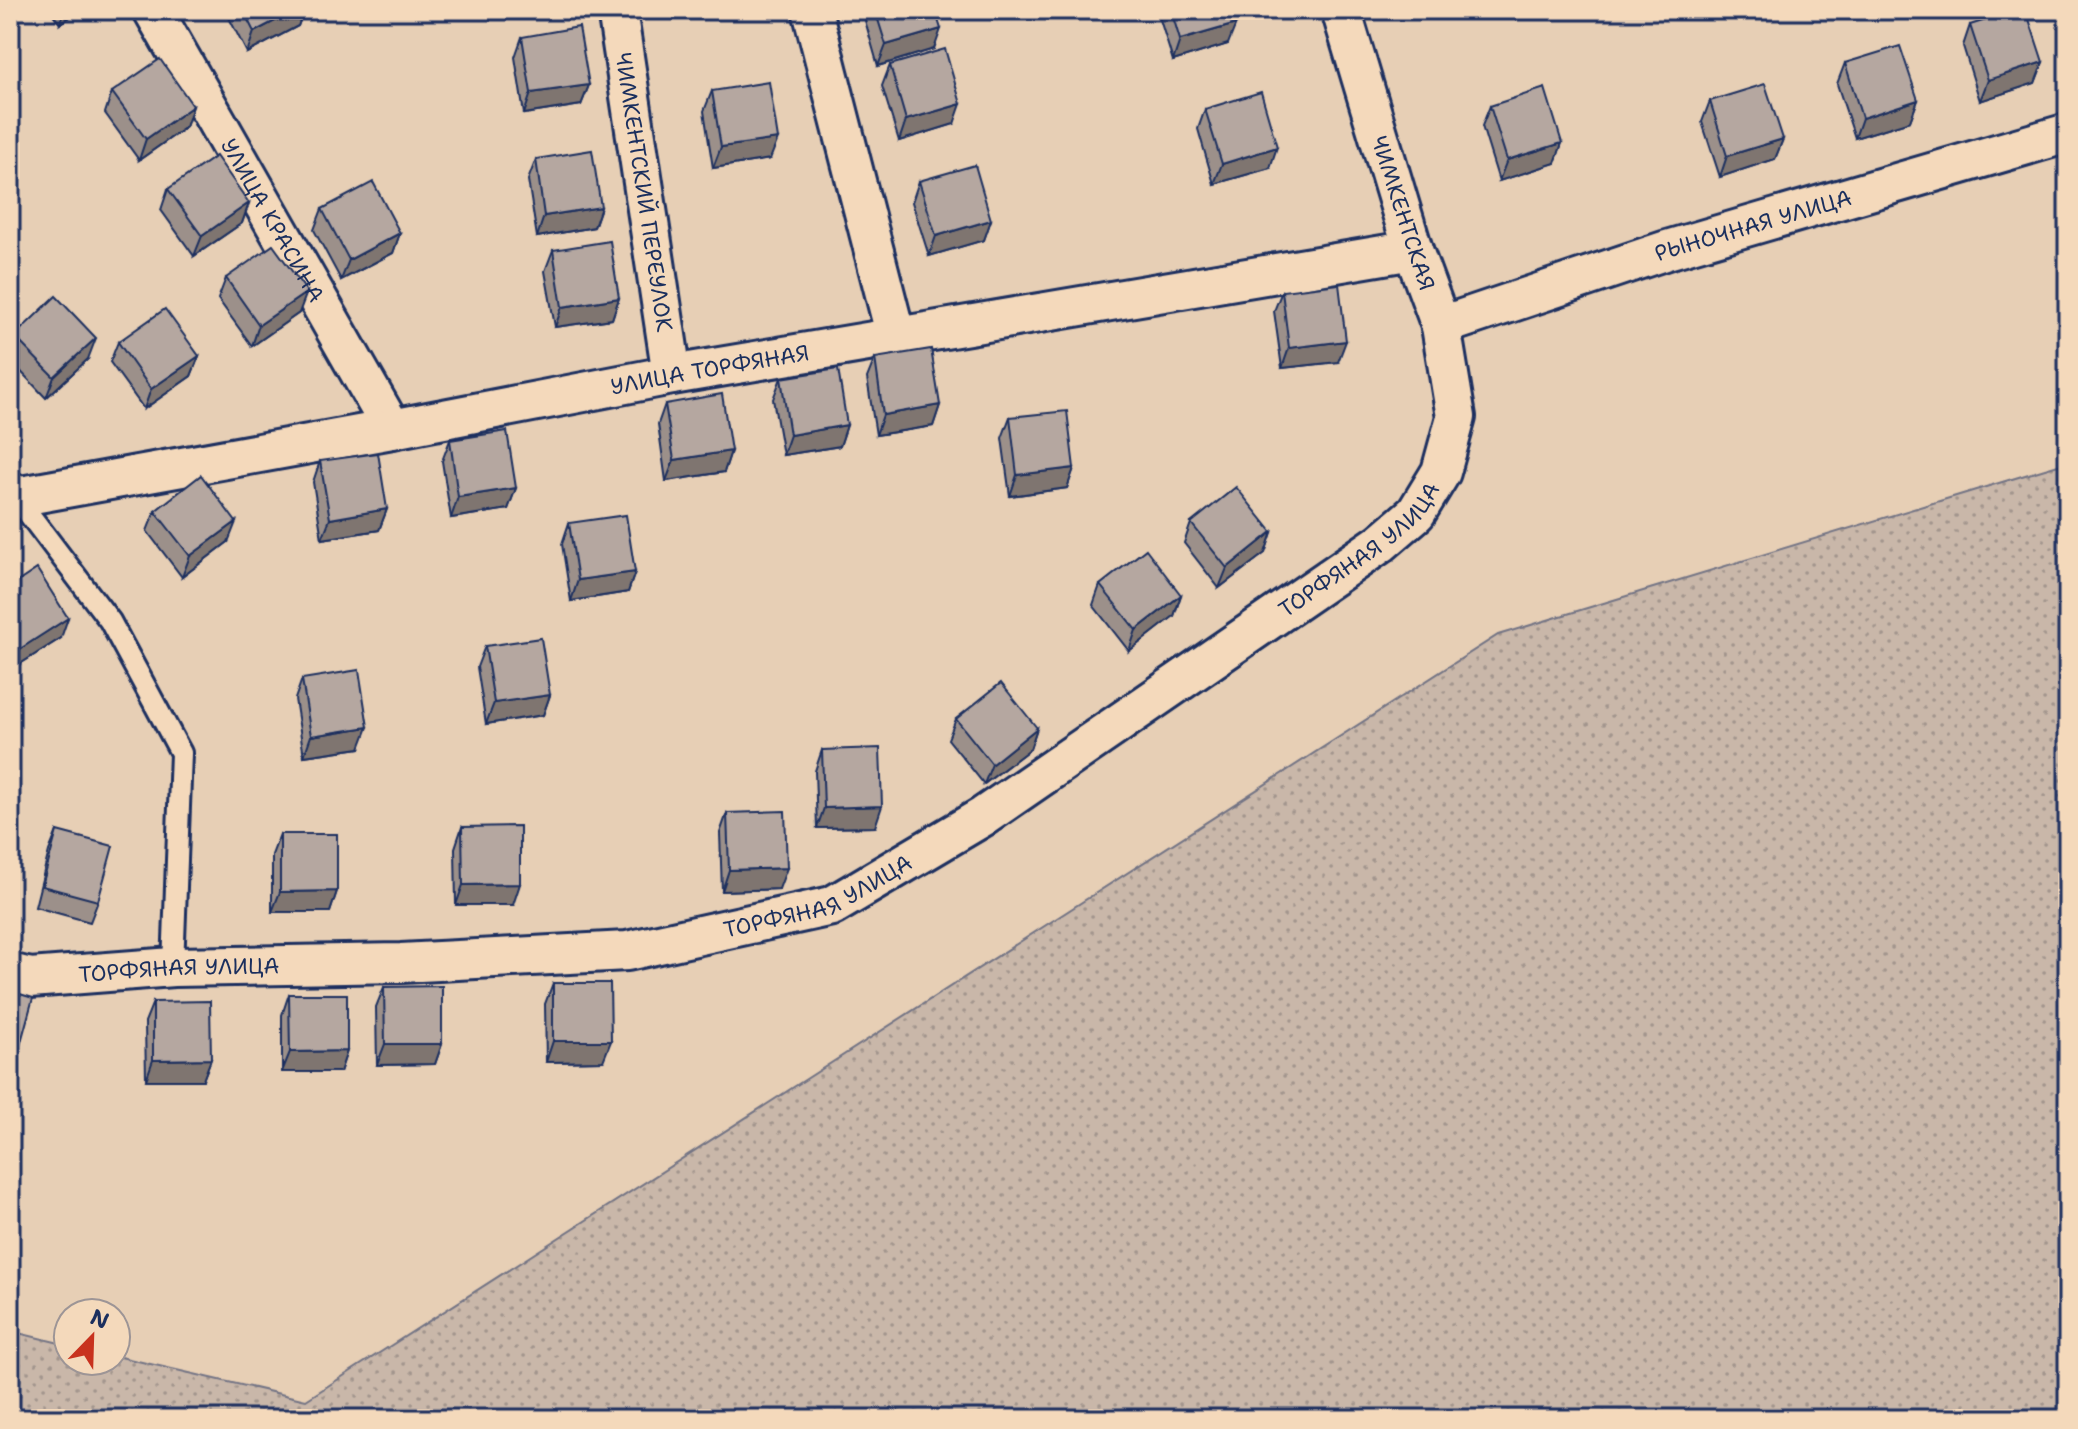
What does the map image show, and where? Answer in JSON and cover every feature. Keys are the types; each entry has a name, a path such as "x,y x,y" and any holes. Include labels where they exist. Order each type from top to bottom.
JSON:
{"street":[{"name":"УЛИЦА КРАСИНА","path":"153,10 392,429"},
{"name":"ЧИМКЕНТСКИЙ ПЕРЕУЛОК","path":"617,10 672,375"},
{"path":"812,10 896,337"},
{"name":"ЧИМКЕНТСКАЯ","path":"1341,10 1413,250 1441,326 1456,417"},
{"name":"РЫНОЧНАЯ УЛИЦА","path":"1441,326 1667,250 2068,133"},
{"name":"УЛИЦА ТОРФЯНАЯ","path":"13,494 392,429 672,375 1413,250"},
{"name":"ТОРФЯНАЯ УЛИЦА","path":"10,973 30,978 173,967 401,963 627,951 832,906 984,816 1381,543 1416,513 1441,472 1456,417"}],"lane":[{"path":"13,494 110,621 181,753 173,967"}],"shaded area":[{"path":"2068,462 2068,1419 10,1419 10,1331 52,1341 52,1377 132,1377 132,1360 306,1400 1498,635"}],"building":[{"path":"243,10 296,10 254,32"},
{"path":"875,10 935,10 941,29 886,45"},
{"path":"1171,10 1231,10 1236,24 1180,40"},
{"path":"2026,10 2043,62 1988,80 1970,25"},
{"path":"579,27 589,85 531,93 522,37"},
{"path":"1900,46 1918,100 1862,118 1845,63"},
{"path":"945,49 961,104 906,120 890,65"},
{"path":"160,59 193,106 146,139 112,92"},
{"path":"769,82 778,139 721,147 712,91"},
{"path":"1765,84 1783,139 1727,156 1710,101"},
{"path":"1545,88 1562,143 1507,160 1490,106"},
{"path":"1261,92 1277,147 1222,164 1205,109"},
{"path":"592,150 601,207 544,216 536,159"},
{"path":"216,156 249,203 202,236 168,189"},
{"path":"975,165 991,220 936,236 919,181"},
{"path":"373,182 400,233 349,260 322,209"},
{"path":"610,241 619,298 562,307 553,250"},
{"path":"273,245 307,292 259,325 226,278"},
{"path":"1339,284 1346,341 1289,348 1282,291"},
{"path":"56,296 96,338 54,377 14,336"},
{"path":"165,309 199,356 151,389 118,342"},
{"path":"931,349 940,405 883,415 875,358"},
{"path":"838,369 847,425 790,435 781,378"},
{"path":"722,394 731,451 674,460 665,404"},
{"path":"1067,411 1074,468 1017,475 1010,417"},
{"path":"507,431 516,488 458,497 450,440"},
{"path":"378,453 387,509 330,519 320,461"},
{"path":"201,475 236,522 190,556 155,511"},
{"path":"1236,487 1272,532 1227,568 1191,523"},
{"path":"626,515 635,572 578,580 569,523"},
{"path":"1146,549 1181,595 1136,630 1100,585"},
{"path":"37,569 68,618 20,649 10,634 10,587"},
{"path":"541,638 550,695 494,703 485,646"},
{"path":"359,670 368,727 311,736 302,679"},
{"path":"1001,683 1037,728 992,764 956,719"},
{"path":"880,748 882,806 824,808 822,750"},
{"path":"785,811 787,868 729,870 727,813"},
{"path":"520,826 520,884 463,885 462,827"},
{"path":"57,831 113,846 98,901 42,886"},
{"path":"280,834 337,834 337,891 280,892"},
{"path":"553,983 610,983 611,1041 553,1041"},
{"path":"442,986 442,1044 385,1044 384,987"},
{"path":"10,991 33,998 18,1053 10,1051"},
{"path":"289,994 347,994 347,1051 290,1052"},
{"path":"210,1001 211,1059 153,1060 153,1002"}]}
